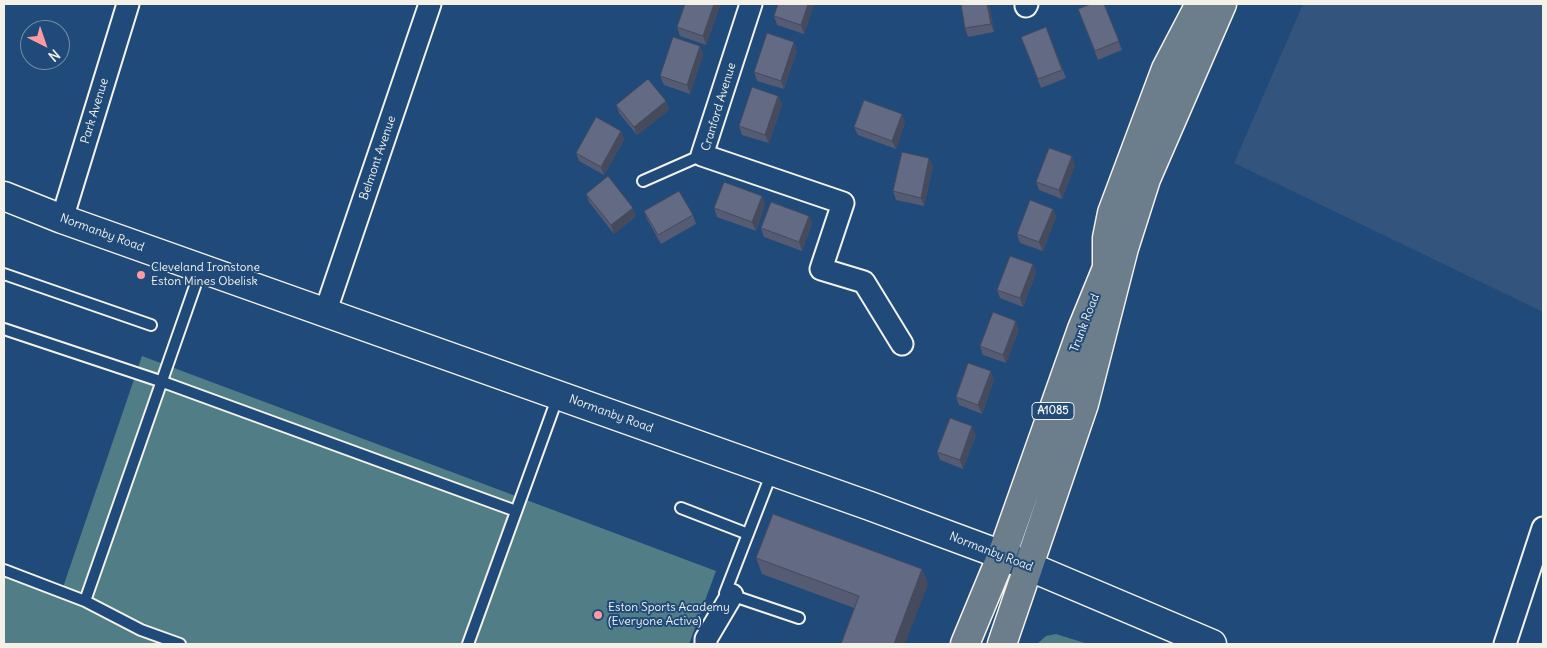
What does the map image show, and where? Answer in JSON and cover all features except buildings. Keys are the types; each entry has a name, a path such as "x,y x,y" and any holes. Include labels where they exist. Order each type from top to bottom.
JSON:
{"main road":[{"name":"Trunk Road","path":"965,644 1002,555 1082,329 1107,268 1107,238 1112,213 1166,69 1200,4"},
{"name":"A1085","path":"1002,644 1030,567 1084,404 1124,248 1146,179 1222,4"}],"street":[{"name":"Park Avenue","path":"62,219 128,4"},
{"name":"Belmont Avenue","path":"325,312 430,4"},
{"name":"Cranford Avenue","path":"751,4 702,154 843,203 821,270 864,282 902,344"},
{"name":"Normanby Road","path":"4,196 62,219 773,471 1002,555 1201,642"},
{"path":"1505,644 1543,528"},
{"path":"706,644 706,639 732,595"}],"lane":[{"path":"643,181 702,154"},
{"path":"85,601 163,382 201,268"},
{"path":"4,274 151,325"},
{"path":"4,329 163,382 516,511"},
{"path":"468,644 558,395"},
{"path":"773,471 724,593 800,618"},
{"path":"681,508 748,534"},
{"path":"4,570 85,601 141,630 180,644"}],"shaded area":[{"path":"1303,4 1543,4 1543,312 1234,163"}],"green space":[{"path":"142,356 716,571 689,644 4,644 4,574 61,593"},
{"path":"1056,634 1088,644 1037,644 1046,636"}],"place":[{"name":"Cleveland Ironstone Eston Mines Obelisk","path":"141,275"},
{"name":"Eston Sports Academy (Everyone Active)","path":"598,615"}]}
